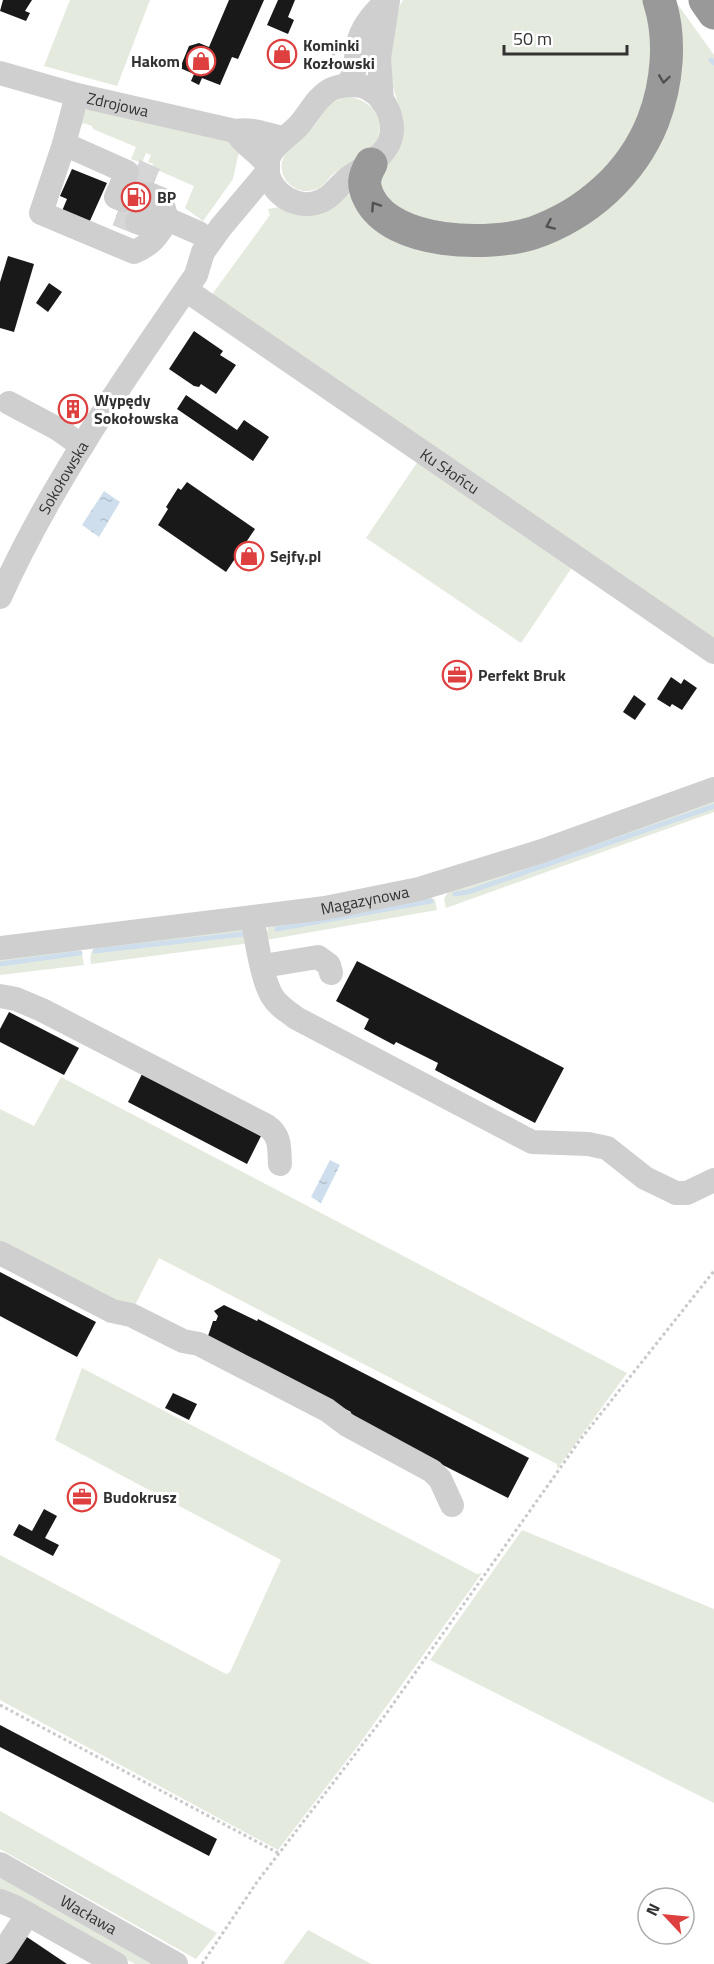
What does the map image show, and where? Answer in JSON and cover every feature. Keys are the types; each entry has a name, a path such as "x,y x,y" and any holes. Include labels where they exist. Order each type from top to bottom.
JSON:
{"highway":[{"path":"371,164 364,180 367,195 376,210 397,225 424,234 462,240 500,240 531,233 569,217 590,204 628,167 648,133 657,110 665,75 664,28 659,0"},
{"path":"705,0 714,13"}],"street":[{"path":"347,85 355,72 361,32 378,9 388,0"},
{"path":"382,101 379,58 388,0"},
{"name":"Zdrojowa","path":"0,73 77,95 235,131 249,129 284,138"},
{"path":"235,131 242,141 257,152 268,168 279,193 294,203 306,205 331,196 348,179 371,164 386,148 392,133 391,119 382,101 369,89 347,85 330,90 299,125 274,148 268,168"},
{"path":"77,95 64,144 41,213 134,252 146,247 158,236 137,196"},
{"name":"Ku Słońcu","path":"64,144 137,196 201,255 714,652"},
{"name":"Sokołowska","path":"0,597 37,523 82,446 201,255 268,168"},
{"name":"Sokołowska","path":"201,255 216,259 247,219 279,193"},
{"path":"9,403 58,429 82,446"},
{"name":"Magazynowa","path":"0,948 252,918 370,900 446,882 583,837 714,789"},
{"path":"252,918 272,995 280,1006 296,1018 532,1142 588,1144 607,1148 645,1178 676,1193 687,1193 714,1180"},
{"path":"263,966 318,957 329,965 331,973"},
{"path":"0,996 16,999 42,1010 267,1126 278,1138 280,1164"},
{"path":"0,1253 112,1311 131,1315 183,1341 199,1344 327,1410 347,1425 432,1471 443,1485 452,1504"},
{"name":"Wacława","path":"0,1864 176,1964"},
{"path":"0,1901 28,1914 116,1964"},
{"path":"3,1952 28,1914"}],"path":[{"path":"202,1964 247,1896 386,1714 580,1440 714,1272"},
{"path":"0,1705 280,1854"}],"shaded area":[{"path":"70,0 150,0 117,86 44,66"},
{"path":"403,0 648,0 656,45 633,139 586,198 496,233 402,216 379,184 384,169 398,148 403,135 402,118 390,68 390,44 394,20"},
{"path":"676,2 714,55 714,645 208,300 270,215 268,209 352,194 448,253 626,188"},
{"path":"348,97 364,102 375,112 380,126 376,142 367,152 337,171 319,188 306,191 290,185 283,176 282,170 285,154 314,126 331,104"},
{"path":"89,108 215,136 242,147 233,179 203,221 185,208 194,186 153,168 153,164 148,162 151,155 146,153 142,163 131,159 136,147 93,129 92,126 83,123 80,128 80,115"},
{"path":"421,457 575,563 521,643 366,538"},
{"path":"714,800 714,812 446,908 444,899 448,892"},
{"path":"430,897 435,900 437,910 266,940 268,927"},
{"path":"241,930 247,934 251,943 91,964 91,954 96,947"},
{"path":"76,950 82,954 84,965 0,975 0,959"},
{"path":"61,1077 627,1373 557,1469 557,1464 159,1258 133,1309 0,1245 0,1109 34,1126"},
{"path":"82,1368 477,1574 482,1573 360,1743 278,1850 0,1700 0,1555 226,1674 230,1672 281,1560 55,1440"},
{"path":"522,1530 714,1609 714,1803 430,1660"},
{"path":"0,1811 217,1933 196,1959 0,1849"},
{"path":"0,1875 158,1964 135,1964 0,1891"},
{"path":"308,1930 371,1964 283,1964"}],"water":[{"path":"104,491 120,502 99,537 82,525"},
{"path":"330,1160 340,1165 321,1203 311,1197"}],"building":[{"path":"3,0 32,0 25,11 30,13 26,21 0,11"},
{"path":"229,0 264,0 238,59 232,57 220,85 202,78 199,85 191,81 194,74 180,68 189,46 199,43 209,47"},
{"path":"278,0 295,0 288,17 294,20 288,34 267,25"},
{"path":"137,168 156,177 135,226 116,217"},
{"path":"72,169 107,183 89,223 62,211 67,199 60,196"},
{"path":"8,256 34,264 14,332 0,328 0,282"},
{"path":"49,283 62,292 48,312 36,303"},
{"path":"194,331 223,351 220,355 236,365 216,394 201,384 199,387 194,386 169,369"},
{"path":"186,395 237,430 244,420 269,437 253,461 177,409"},
{"path":"187,482 255,529 226,572 158,525 178,488 181,490"},
{"path":"671,677 681,684 684,679 697,688 682,710 672,704 670,707 657,699"},
{"path":"634,695 646,704 635,720 623,712"},
{"path":"357,961 564,1068 535,1123 435,1070 438,1063 396,1042 394,1045 364,1029 369,1019 336,1001"},
{"path":"9,1012 79,1048 64,1075 0,1042 0,1029"},
{"path":"142,1074 261,1136 247,1164 128,1102"},
{"path":"0,1272 96,1322 77,1357 0,1316"},
{"path":"224,1305 257,1321 258,1319 529,1458 508,1498 348,1417 351,1412 208,1336 213,1321 216,1321 218,1316 214,1311"},
{"path":"173,1393 197,1404 189,1420 165,1408"},
{"path":"44,1509 57,1516 45,1538 59,1545 53,1556 13,1535 19,1524 32,1531"},
{"path":"0,1725 217,1839 209,1856 0,1747"},
{"path":"24,1935 67,1964 5,1964"}],"waterway":[{"path":"711,60 714,63"},
{"path":"455,894 468,892 714,806"},
{"path":"277,929 431,901"},
{"path":"95,951 243,934"},
{"path":"0,964 80,953"}],"tunnel":[{"path":"135,171 155,180"},
{"path":"117,214 137,222"}],"place":[{"name":"Kominki Kozłowski","path":"282,54"},
{"name":"Hakom","path":"201,61"},
{"name":"BP","path":"136,197"},
{"name":"Wypędy Sokołowska","path":"73,409"},
{"name":"Sejfy.pl","path":"249,556"},
{"name":"Perfekt Bruk","path":"457,675"},
{"name":"Budokrusz","path":"82,1497"}]}
